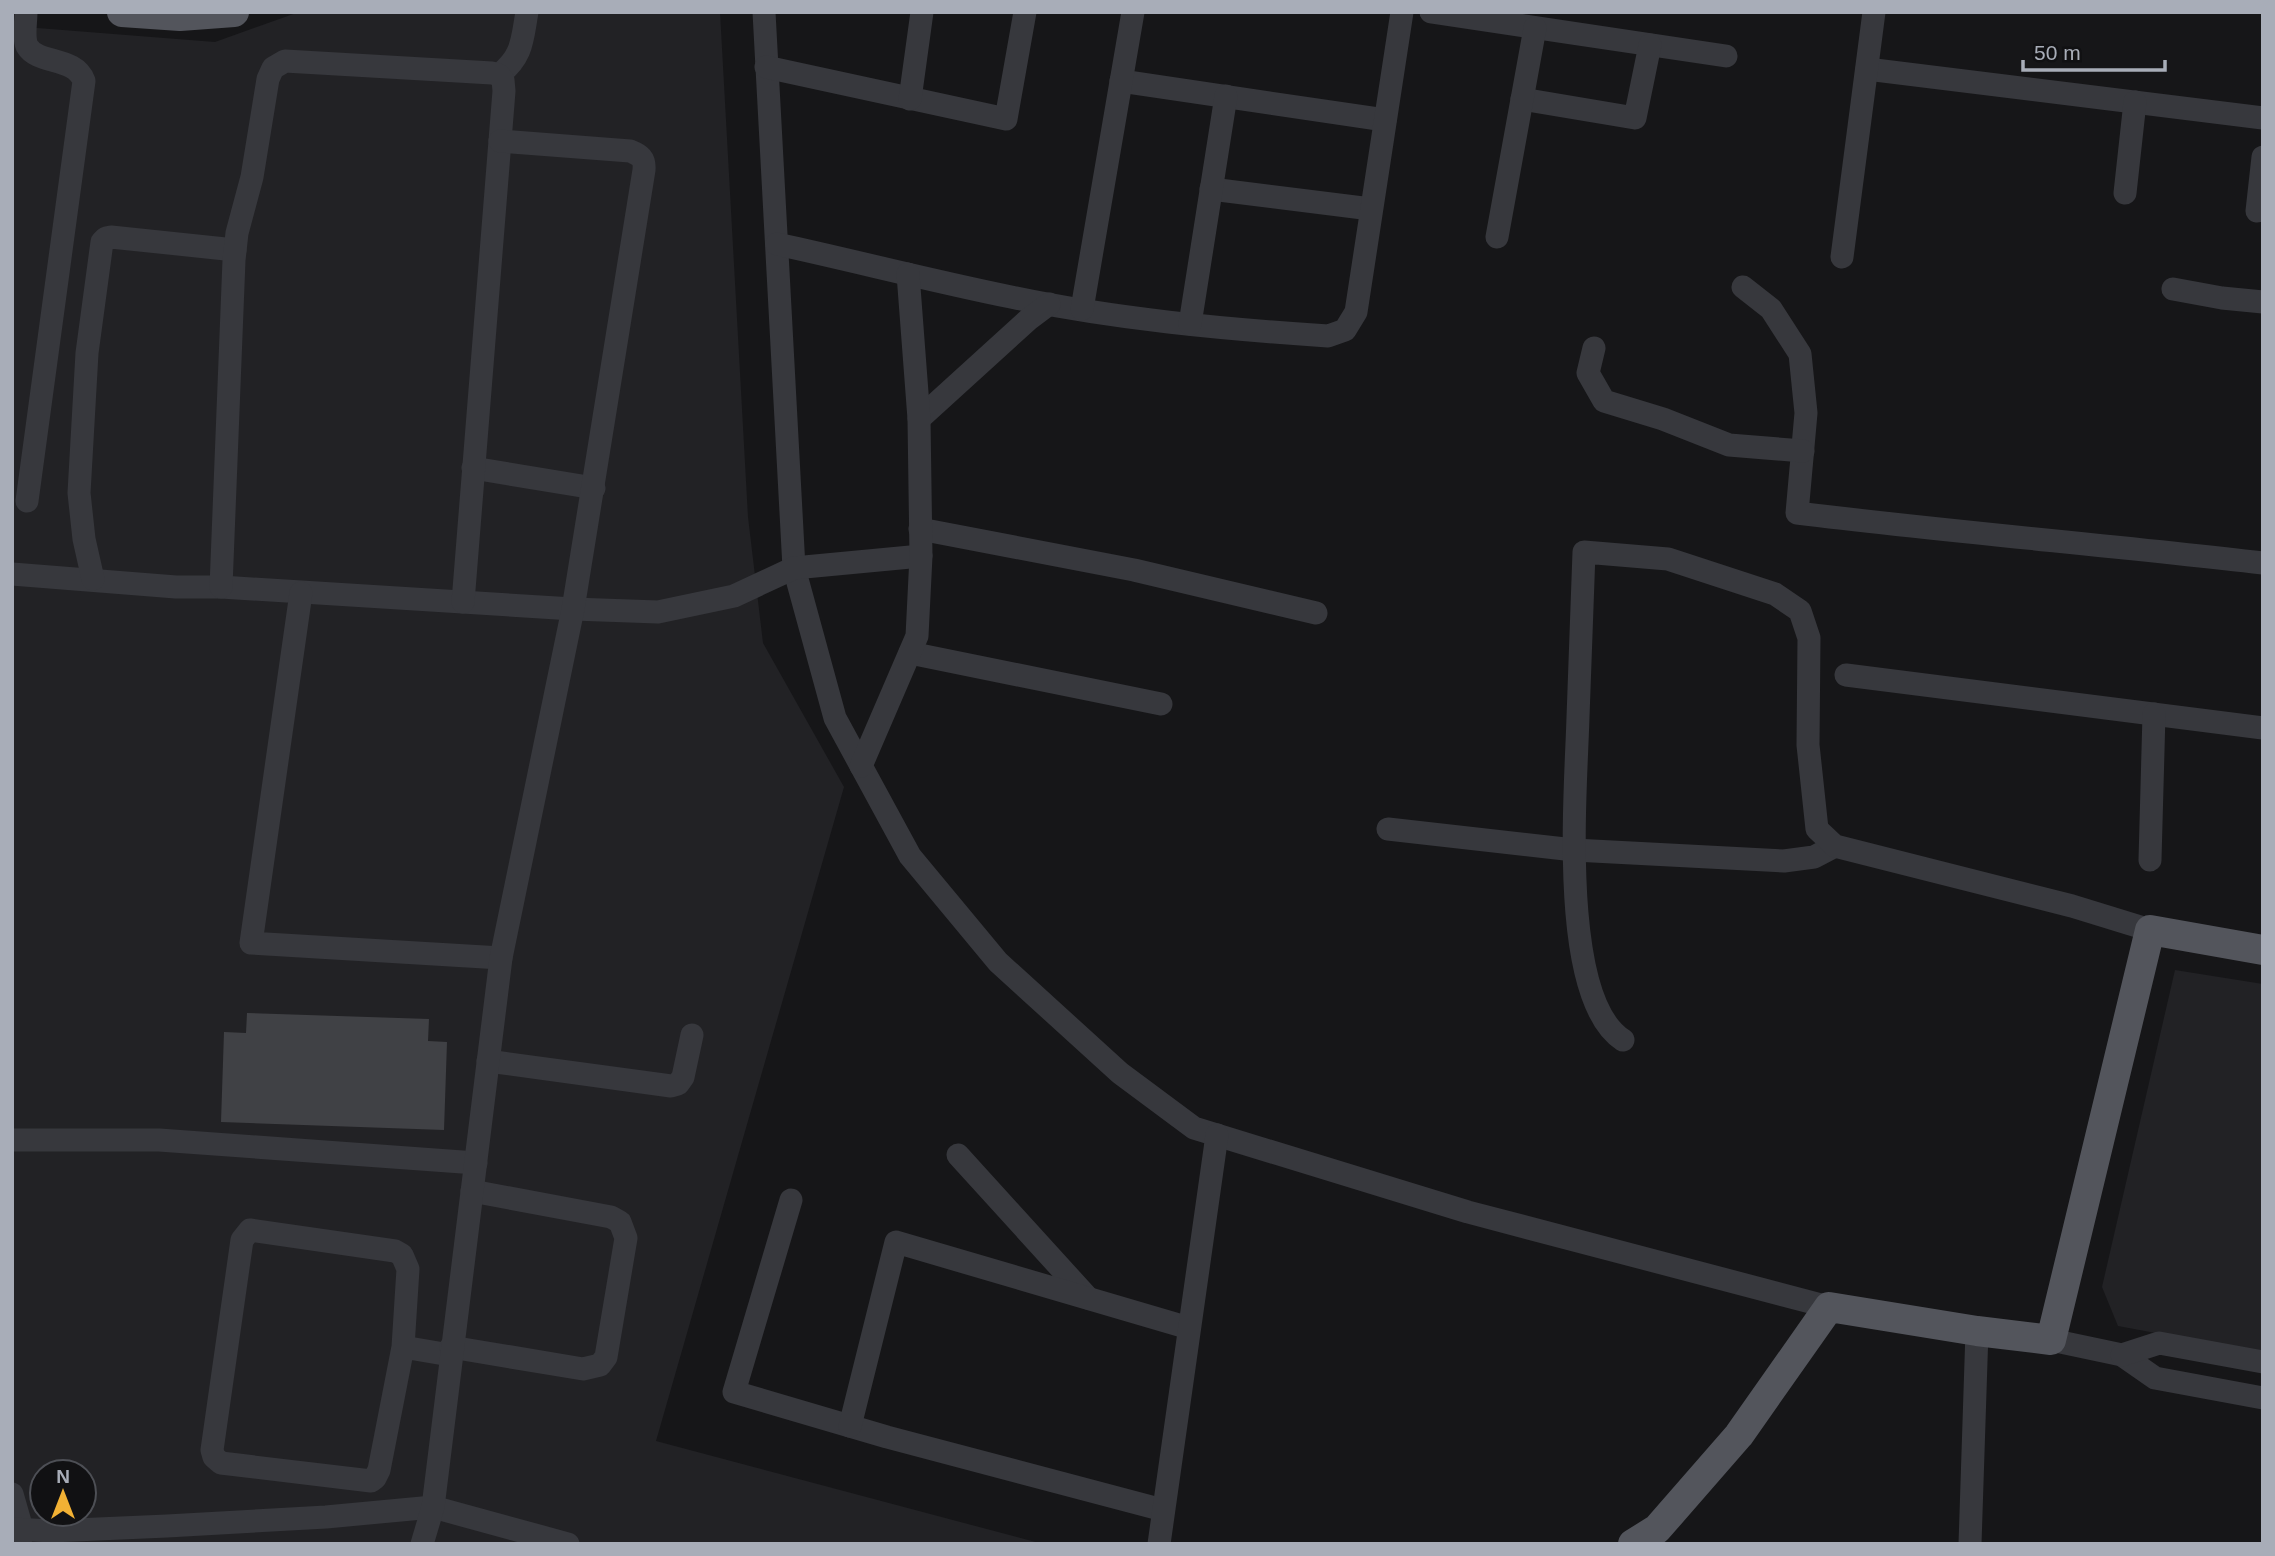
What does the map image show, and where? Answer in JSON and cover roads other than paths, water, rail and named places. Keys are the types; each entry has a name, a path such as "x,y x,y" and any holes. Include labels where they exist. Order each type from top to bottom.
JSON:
{"main road":[{"path":"122,12 180,16 234,12"},
{"path":"1633,1544 1657,1529 1739,1435 1829,1307 2051,1340 2150,929 2263,950"}],"street":[{"path":"26,12 27,46 33,52 75,68 84,81 27,500"},
{"path":"499,75 517,57 527,12"},
{"path":"764,12 794,568 835,718 910,856 998,962 1120,1073 1194,1128 1468,1212 1829,1307"},
{"path":"910,99 922,12"},
{"path":"766,67 1006,119 1025,12"},
{"path":"1082,309 1133,12"},
{"path":"776,244 1012,298 1082,309 1221,329 1328,336 1345,330 1356,312 1402,12"},
{"path":"1431,12 1726,56"},
{"path":"1842,257 1874,12"},
{"path":"1497,237 1535,28"},
{"path":"1522,99 1635,118 1650,45"},
{"path":"221,587 237,233 252,177 268,79 273,68 285,61 499,75 503,80 463,602"},
{"path":"1867,69 2263,117"},
{"path":"1121,81 1385,120"},
{"path":"1190,324 1226,96"},
{"path":"2125,193 2135,102"},
{"path":"422,1544 433,1507 501,958 573,609 645,162 640,155 630,151 500,141"},
{"path":"2257,211 2263,157"},
{"path":"1211,189 1371,209"},
{"path":"93,579 83,539 79,493 87,353 102,242 111,237 235,250"},
{"path":"861,766 917,636 921,556 919,419 908,274"},
{"path":"1743,287 1771,309 1800,354 1806,413 1797,513 2263,563"},
{"path":"2173,289 2263,302"},
{"path":"919,419 1049,304"},
{"path":"1594,348 1588,373 1604,401 1664,419 1729,445 1802,451"},
{"path":"474,468 594,488"},
{"path":"920,529 1135,570 1316,613"},
{"path":"1623,1040 1611,1032 1601,1015 1587,974 1578,924 1574,850 1584,552 1668,559 1775,594 1800,611 1809,638 1808,745 1817,829 1835,846 2072,906 2150,929"},
{"path":"12,574 176,587 221,587 573,609 658,611 734,596 794,568 921,556"},
{"path":"301,593 251,943 501,958"},
{"path":"910,653 1161,704"},
{"path":"1846,675 2263,728"},
{"path":"2150,860 2154,714"},
{"path":"1388,829 1574,850 1784,861 1814,857 1835,846"},
{"path":"488,1061 671,1086 678,1084 683,1077 692,1035"},
{"path":"1159,1544 1217,1135"},
{"path":"12,1140 159,1140 475,1163"},
{"path":"958,1155 1088,1298"},
{"path":"403,1347 583,1368 600,1365 606,1357 626,1238 620,1222 611,1217 472,1192"},
{"path":"791,1200 734,1392 1163,1510"},
{"path":"250,1230 395,1251 402,1255 408,1269 403,1347 379,1470 375,1478 371,1480 221,1463 214,1457 212,1450 242,1240 250,1230"},
{"path":"850,1426 896,1242 1189,1328"},
{"path":"1970,1544 1977,1331"},
{"path":"2051,1340 2122,1355 2155,1378 2263,1398"},
{"path":"2122,1355 2159,1343 2263,1362"},
{"path":"12,1494 18,1534 52,1531 220,1534 433,1507 568,1544"},
{"path":"496,1544 521,1532"}]}
